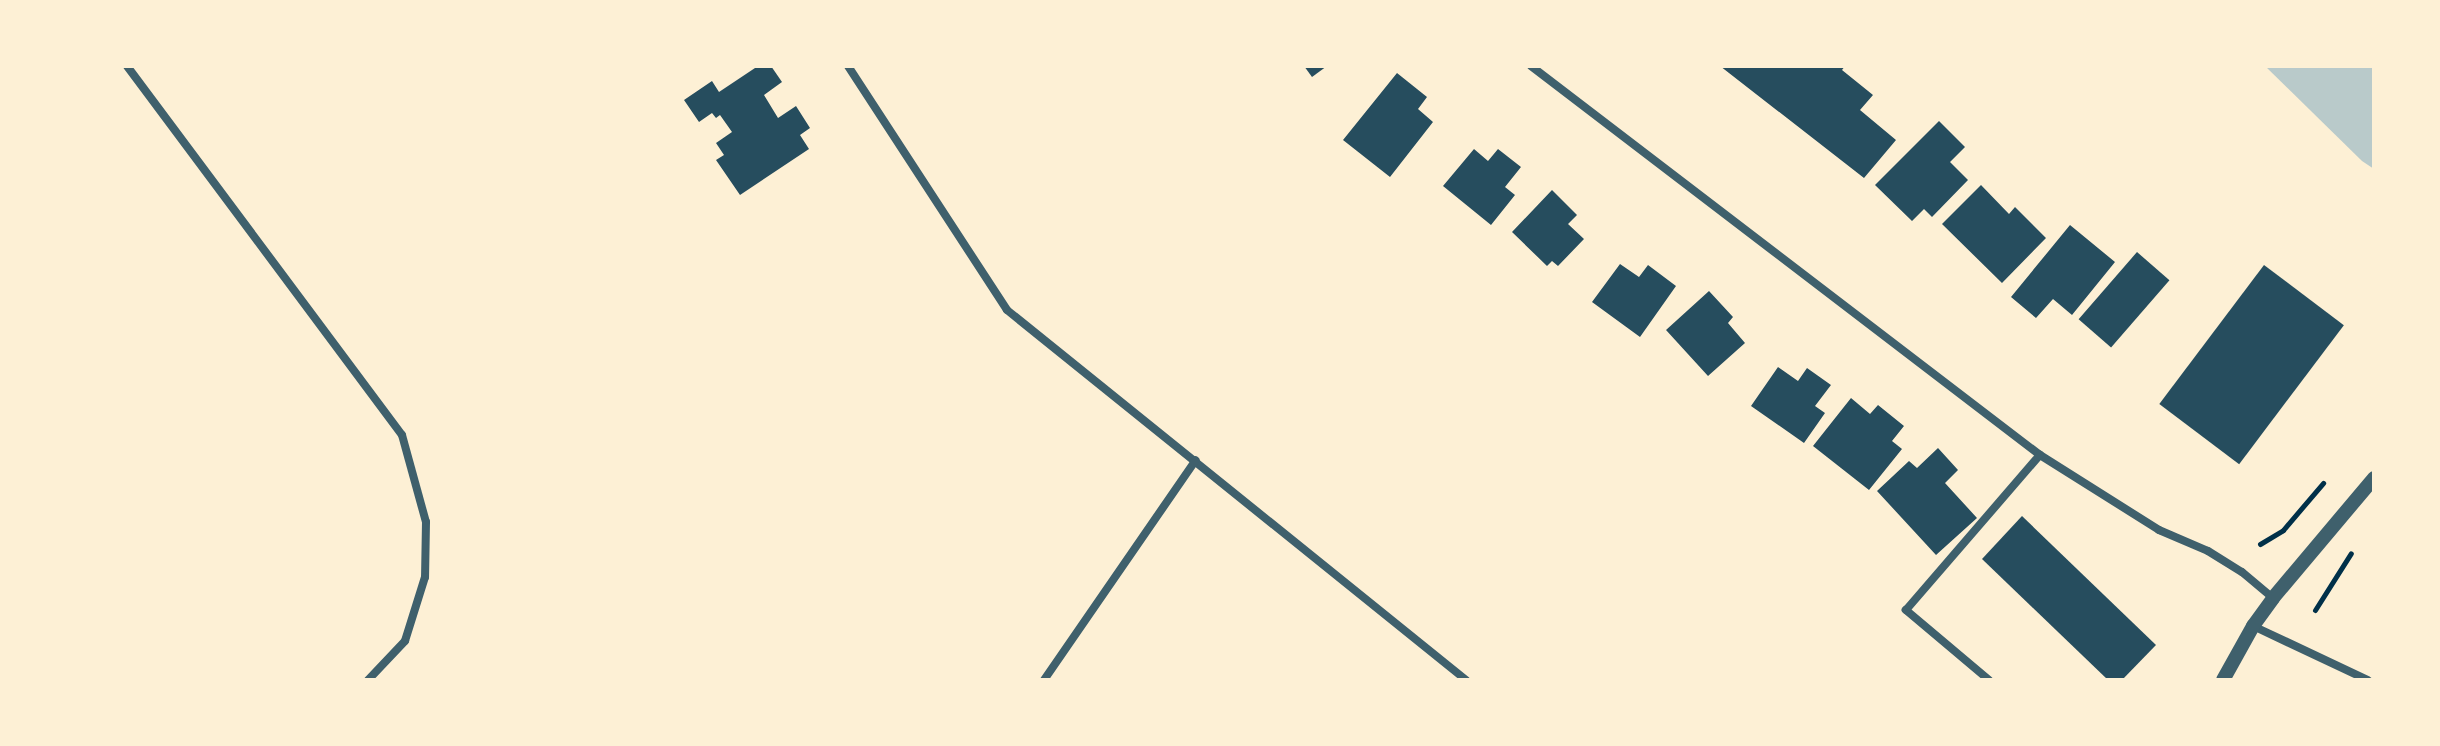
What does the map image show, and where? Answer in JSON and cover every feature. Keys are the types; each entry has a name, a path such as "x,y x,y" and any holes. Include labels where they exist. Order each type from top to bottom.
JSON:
{"street":[{"path":"127,66 402,435 426,522 425,577 405,641 368,680"},
{"path":"848,66 1007,310 1466,680"},
{"path":"1531,66 2040,455 2159,530 2231,565 2273,598"},
{"path":"1989,680 1906,610 2040,455"},
{"path":"1044,680 1196,460"},
{"path":"2223,680 2253,626 2273,598 2374,478"},
{"path":"2253,626 2368,680"}],"path":[{"path":"2260,544 2283,530 2323,483"},
{"path":"2315,610 2353,549"}],"shaded area":[{"path":"2265,66 2374,66 2374,169 2362,161"}],"building":[{"path":"758,66 771,66 782,82 764,95 778,118 796,106 810,128 800,135 809,149 740,195 716,160 724,155 716,143 732,132 720,115 716,118 712,113 699,122 684,100 712,81 719,92"},
{"path":"1304,66 1327,66 1312,77"},
{"path":"1720,66 1845,66 1842,70 1873,95 1860,110 1896,140 1864,178"},
{"path":"1397,73 1427,97 1418,109 1433,122 1390,177 1343,140"},
{"path":"1939,121 1965,147 1950,162 1968,180 1932,217 1924,209 1912,221 1875,185"},
{"path":"1474,149 1488,161 1498,149 1521,167 1505,187 1515,195 1491,225 1443,186"},
{"path":"1981,185 2009,214 2015,207 2046,238 2002,283 1942,224"},
{"path":"1552,190 1577,215 1568,224 1584,239 1558,266 1552,261 1547,266 1512,232"},
{"path":"2070,225 2115,262 2072,315 2053,299 2036,318 2011,297"},
{"path":"2137,252 2169,280 2111,347 2079,319"},
{"path":"1620,264 1639,277 1648,265 1676,286 1640,337 1592,302"},
{"path":"2264,265 2344,325 2239,464 2159,404"},
{"path":"1709,291 1733,317 1728,323 1745,343 1708,376 1666,330"},
{"path":"1778,367 1798,381 1807,368 1831,385 1815,406 1825,413 1804,443 1751,406"},
{"path":"1851,398 1870,414 1878,405 1904,426 1892,441 1902,449 1869,490 1813,446"},
{"path":"1938,448 1958,470 1945,483 1977,518 1936,555 1877,491 1909,461 1917,468"},
{"path":"2022,516 2156,645 2122,680 2108,680 1982,559"}]}
